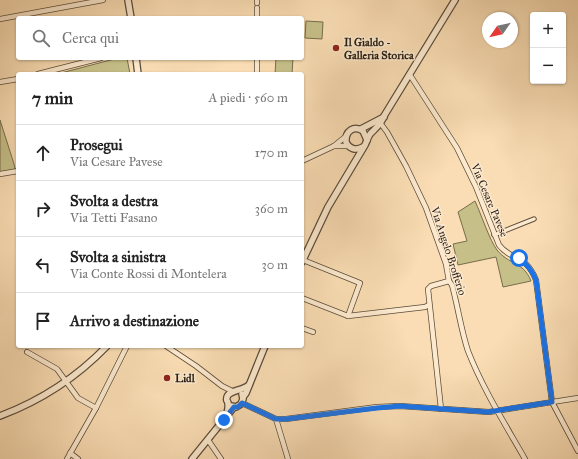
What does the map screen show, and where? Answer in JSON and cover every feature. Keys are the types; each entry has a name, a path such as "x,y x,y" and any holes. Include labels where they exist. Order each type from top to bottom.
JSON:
{"street":[{"path":"1,18 103,0"},
{"path":"128,0 130,16"},
{"path":"304,257 328,207 372,131 381,124 384,116 455,0"},
{"path":"257,3 257,16"},
{"path":"46,72 93,60"},
{"path":"136,60 138,72"},
{"path":"257,60 257,72"},
{"name":"Via Cesare Pavese","path":"410,75 457,148 476,187 494,235 503,251 526,263 536,280 552,402"},
{"path":"0,82 16,79"},
{"path":"304,160 334,146 351,130 358,128 361,129 384,116"},
{"name":"Via Angelo Brofferio","path":"381,124 406,166 426,208 446,264 461,327 478,376 525,459"},
{"path":"361,129 367,140"},
{"path":"345,136 346,142 352,153 353,165"},
{"path":"334,146 349,147 356,150 363,147"},
{"path":"0,174 16,171"},
{"path":"494,235 534,219"},
{"path":"304,262 360,283 348,316"},
{"path":"441,409 428,289 431,286 449,281"},
{"path":"304,299 348,316 425,307 429,305"},
{"path":"304,329 313,332"},
{"path":"0,416 30,403 65,381 95,358 105,348"},
{"path":"67,459 96,408 125,348"},
{"path":"169,348 242,400 276,419 377,408 415,406 480,412 498,411 578,398"},
{"path":"192,459 234,407 238,407 246,393 264,348"},
{"path":"27,352 57,370 78,398 96,408"},
{"path":"226,417 228,404 227,400 232,393 249,385"},
{"path":"552,402 578,450"},
{"path":"228,404 234,407"},
{"path":"276,419 288,459"},
{"path":"208,440 221,459"},
{"path":"70,453 78,459"}],"shaded area":[{"path":"306,21 323,22 322,39 305,38"},
{"path":"110,60 127,60 130,72 65,72"},
{"path":"276,60 293,60 292,72 275,72"},
{"path":"0,120 14,164 16,172 0,174"},
{"path":"475,201 494,246 502,255 520,266 531,281 503,287 496,257 458,265 453,244 467,241 458,212"}],"place":[{"name":"Il Gialdo - Galleria Storica","path":"336,48"},
{"name":"Lidl","path":"167,378"}],"route":[{"path":"224,420 234,407 238,407 242,403 276,419 286,419 400,406 488,412 552,402 536,280 526,263 519,258"}]}
